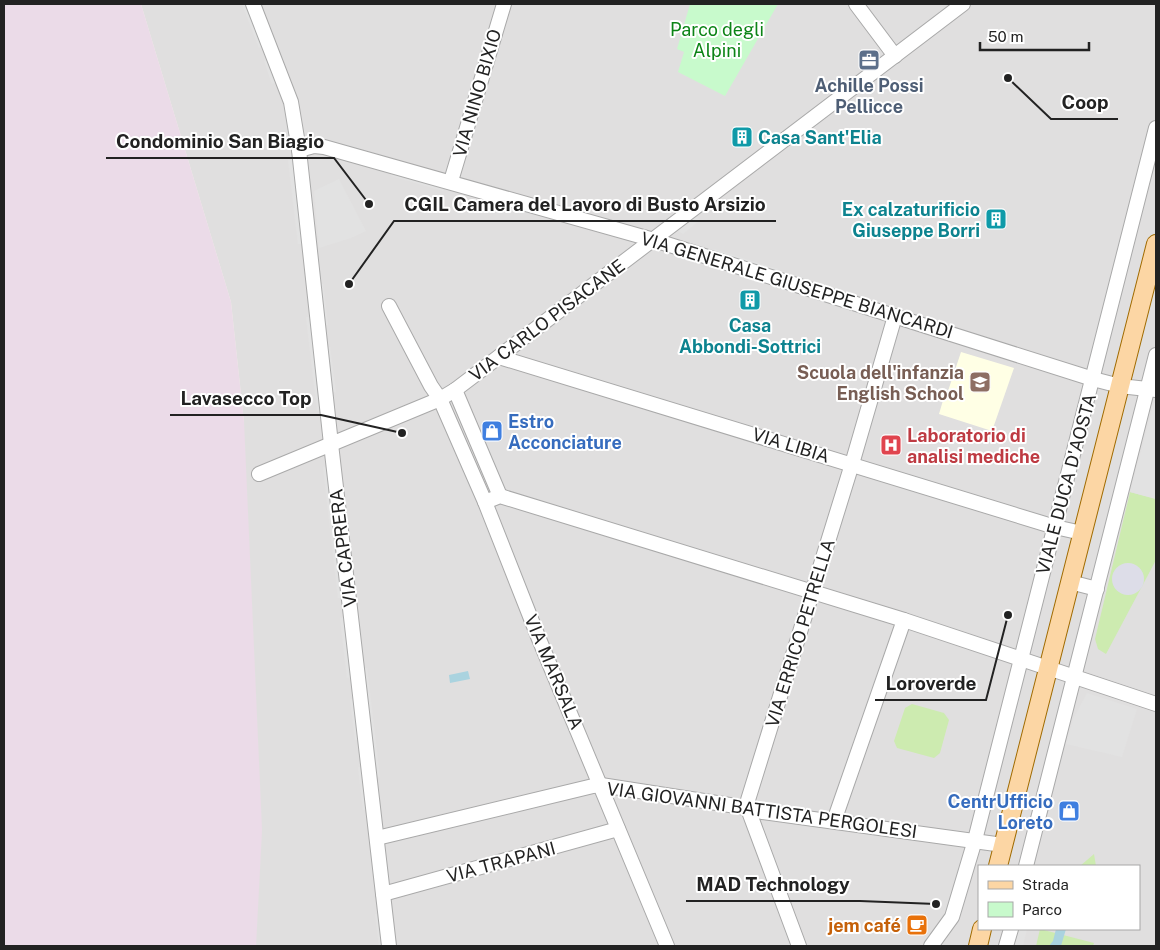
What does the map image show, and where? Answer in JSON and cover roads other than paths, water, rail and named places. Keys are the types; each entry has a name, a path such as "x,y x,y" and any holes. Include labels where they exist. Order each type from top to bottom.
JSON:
{"main road":[{"name":"VIALE DUCA D'AOSTA","path":"998,865 1156,244"},
{"path":"978,946 982,930"}],"street":[{"name":"VIA CAPRERA","path":"254,4 290,102 299,150 389,946"},
{"name":"VIA NINO BIXIO","path":"451,181 504,4"},
{"path":"856,4 895,56"},
{"name":"VIA CARLO PISACANE","path":"258,474 440,399 455,390 964,4"},
{"name":"VIALE DUCA D'AOSTA","path":"931,946 952,917 975,840 1156,128"},
{"name":"VIA GENERALE GIUSEPPE BIANCARDI","path":"299,150 314,146 324,147 451,181 654,240 1093,379 1120,386 1152,389"},
{"path":"389,306 430,386 440,399"},
{"name":"VIA ERRICO PETRELLA","path":"748,809 748,800 852,464 895,316"},
{"path":"1026,865 1097,589 1152,389 1156,356"},
{"name":"VIA LIBIA","path":"500,357 1082,534"},
{"path":"455,390 500,496"},
{"name":"VIA MARSALA","path":"440,399 485,502 539,638 667,946"},
{"path":"485,502 500,496 904,620 1156,704"},
{"path":"1070,582 1097,589"},
{"path":"834,821 904,620"},
{"name":"VIA GIOVANNI BATTISTA PERGOLESI","path":"377,838 588,787 601,786 762,812 1003,845"},
{"path":"748,809 799,946"},
{"name":"VIA TRAPANI","path":"383,894 618,829"},
{"path":"1006,946 1011,930"}],"water":[{"path":"468,671 470,679 450,683 449,675"},
{"path":"1056,930 1066,930 1061,946 1049,946 1053,941"}],"place":[{"name":"Achille Possi Pellicce","path":"869,60"},
{"name":"Coop","path":"1008,78"},
{"name":"Casa Sant'Elia","path":"742,137"},
{"name":"Condominio San Biagio","path":"369,204"},
{"name":"Ex calzaturificio Giuseppe Borri","path":"996,219"},
{"name":"CGIL Camera del Lavoro di Busto Arsizio","path":"349,284"},
{"name":"Casa Abbondi-Sottrici","path":"750,300"},
{"name":"Scuola dell'infanzia English School","path":"980,382"},
{"name":"Estro Acconciature","path":"492,431"},
{"name":"Lavasecco Top","path":"402,433"},
{"name":"Laboratorio di analisi mediche","path":"891,445"},
{"name":"Loroverde","path":"1008,615"},
{"name":"CentrUfficio Loreto","path":"1069,811"},
{"name":"MAD Technology","path":"936,904"},
{"name":"jem café","path":"917,925"}],"park label":[{"name":"Parco degli Alpini","path":"717,39"}]}
